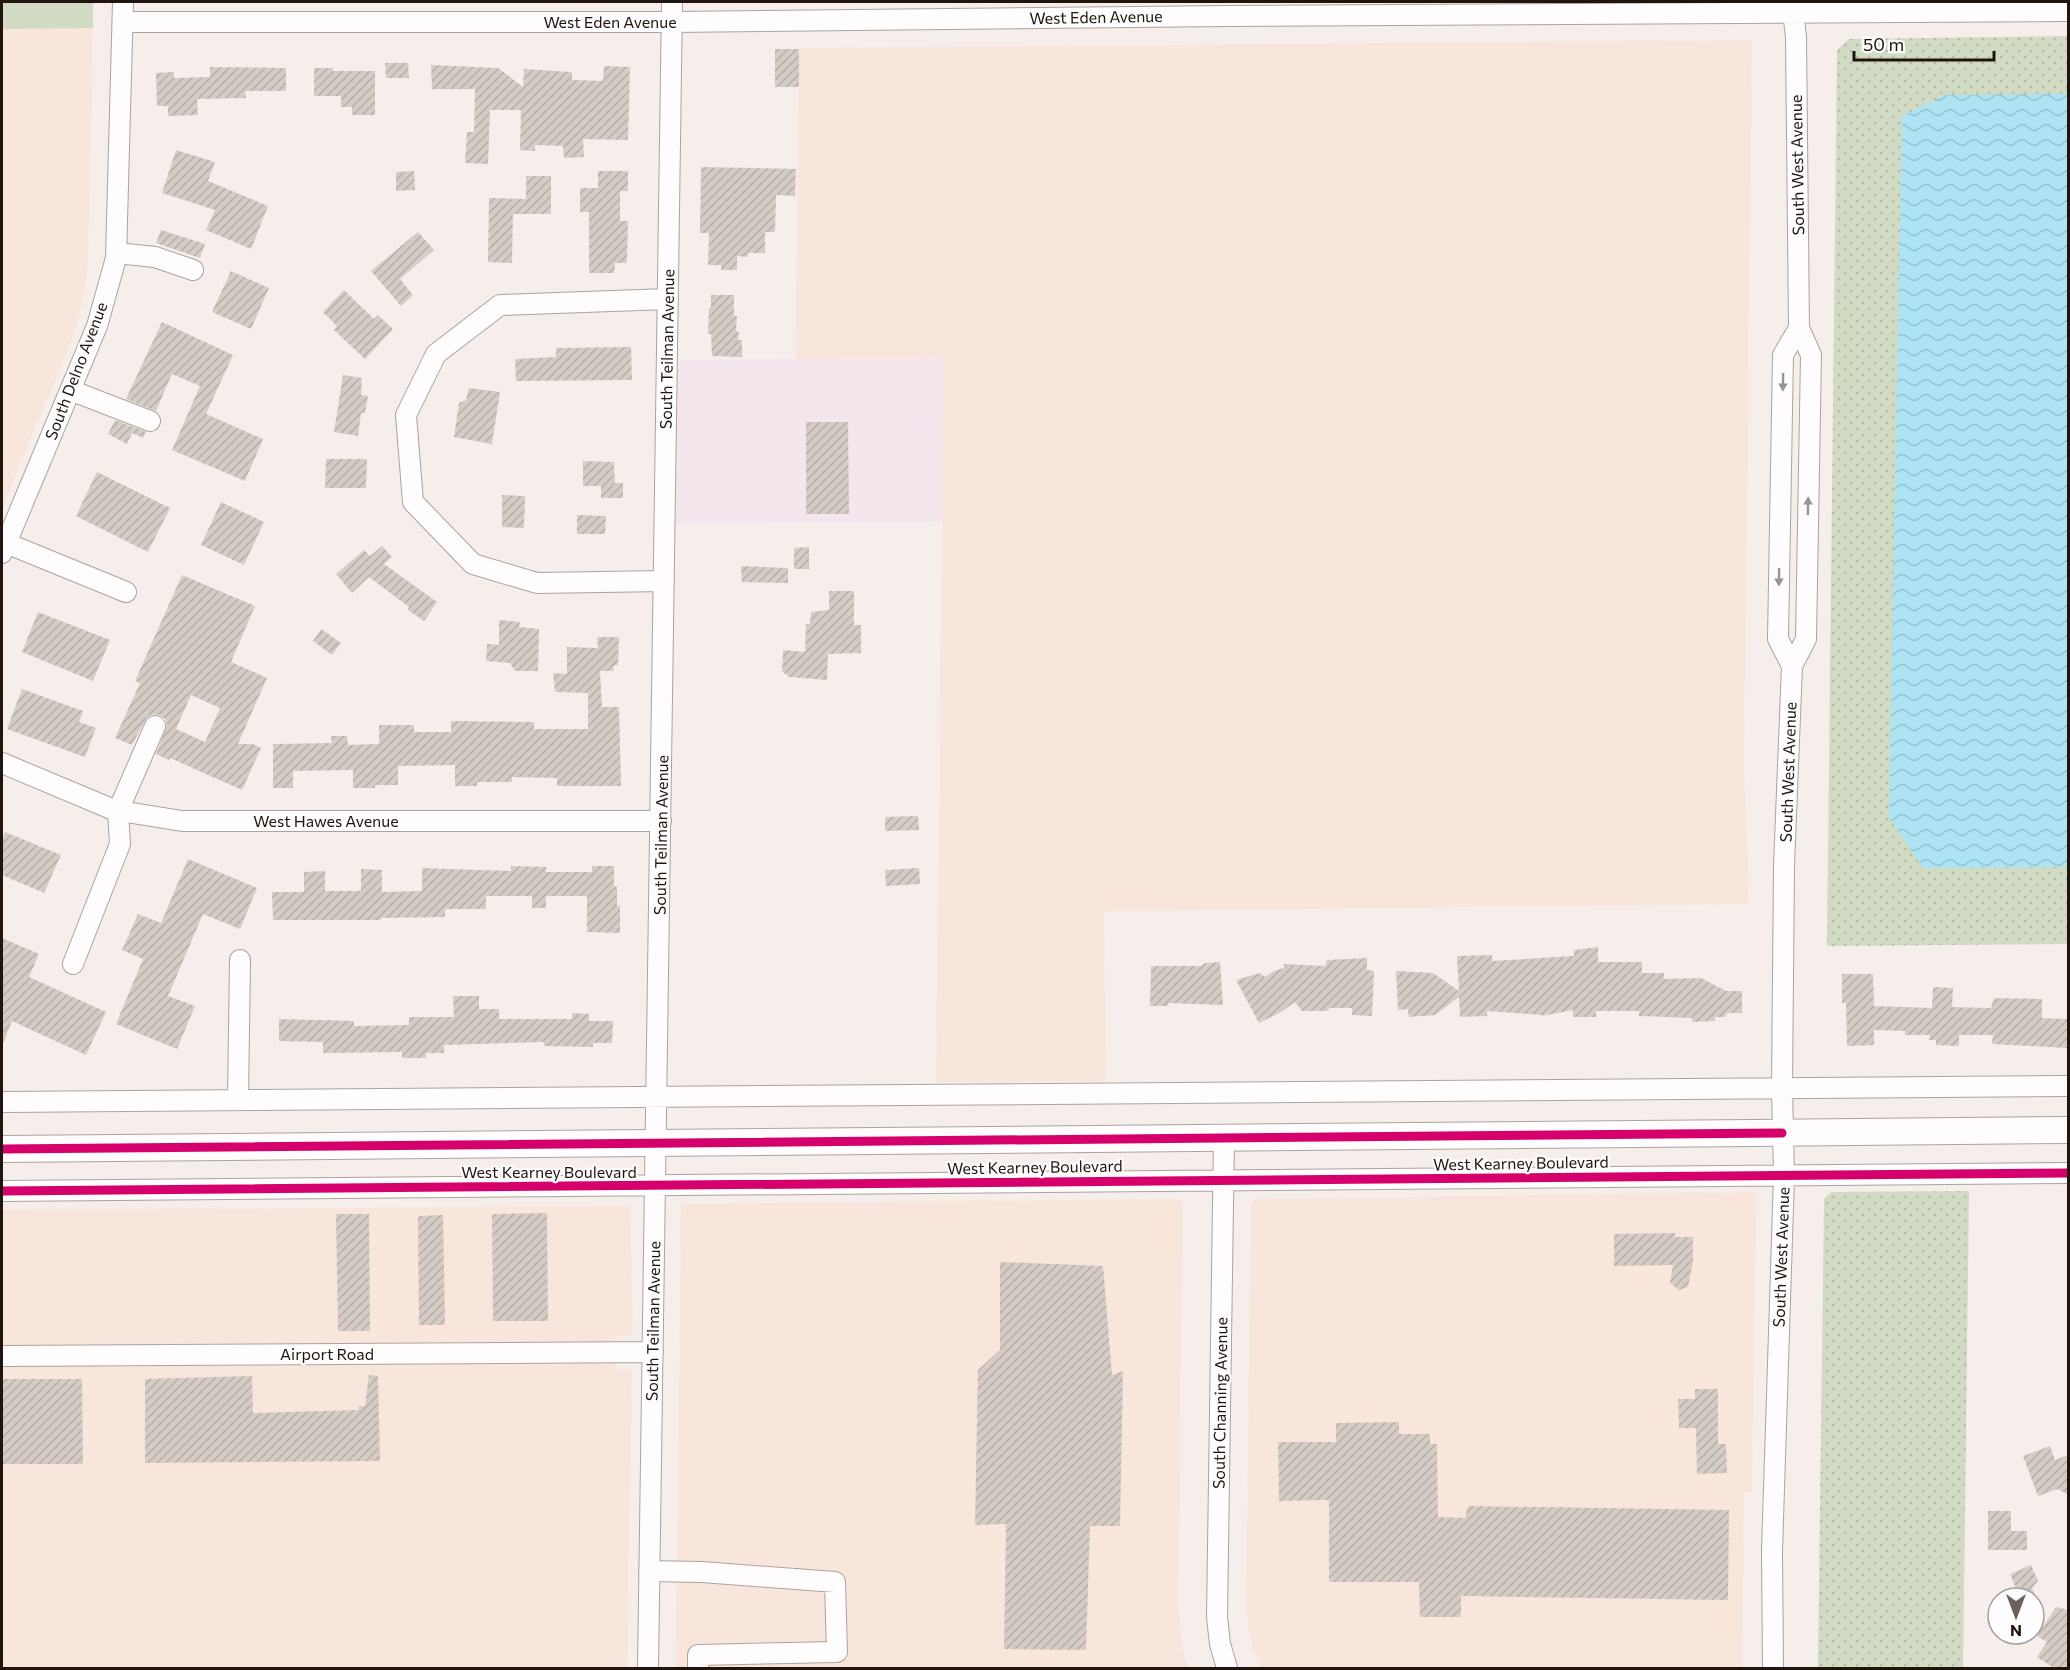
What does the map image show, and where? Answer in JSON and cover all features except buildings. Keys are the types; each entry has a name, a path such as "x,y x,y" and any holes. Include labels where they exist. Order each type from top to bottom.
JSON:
{"main road":[{"name":"West Kearney Boulevard","path":"2,1149 2068,1130"}],"street":[{"name":"South Delno Avenue","path":"4,548 97,326 117,253 123,2"},
{"name":"South Teilman Avenue","path":"648,1668 672,2"},
{"name":"West Eden Avenue","path":"123,22 672,22 1228,9 1792,7 2068,11"},
{"name":"South West Avenue","path":"1773,1668 1772,1551 1784,1176 1782,1088 1784,866 1792,666 1806,639 1810,355 1799,328 1796,37 1792,7"},
{"path":"117,253 155,257 193,270"},
{"path":"664,581 537,583 472,564 413,502 406,415 436,354 500,305 668,299"},
{"name":"South West Avenue","path":"1792,666 1778,639 1783,355 1799,328"},
{"path":"70,390 150,421"},
{"path":"4,548 126,592"},
{"path":"73,964 120,844 118,811 154,726"},
{"name":"West Hawes Avenue","path":"2,763 118,811 182,821 661,820"},
{"path":"238,1100 240,960"},
{"path":"2,1102 2068,1086"},
{"name":"South Channing Avenue","path":"1224,1137 1217,1617 1220,1644 1227,1668"},
{"name":"West Kearney Boulevard","path":"2,1191 2068,1173"},
{"name":"Airport Road","path":"2,1356 653,1352"},
{"path":"649,1571 702,1572 834,1582 837,1652 698,1655 698,1668"}],"shaded area":[{"path":"93,28 88,265 84,293 77,325 67,352 2,507 2,29"},
{"path":"1752,40 1744,764 1749,904 1104,911 1106,1081 936,1082 944,358 796,359 799,48"},
{"path":"944,358 942,522 662,524 664,360"},
{"path":"1756,1192 1752,1492 1744,1492 1742,1668 1262,1668 1252,1647 1246,1612 1251,1205 1254,1199"},
{"path":"1177,1199 1183,1206 1178,1608 1183,1652 1188,1668 676,1668 681,1204"},
{"path":"630,1206 633,1336 616,1336 616,1370 632,1369 627,1668 2,1668 2,1210"}],"green space":[{"path":"2,2 93,2 93,28 2,29"},
{"path":"2068,36 2068,944 1827,946 1837,50 1849,39"},
{"path":"1969,1191 1963,1668 1818,1668 1824,1199 1831,1192"}],"water":[{"path":"2068,94 2068,867 1923,868 1889,817 1902,116 1945,95"}],"cycle path":[{"path":"2,1149 1782,1133"},
{"path":"2,1191 2068,1173"}]}
